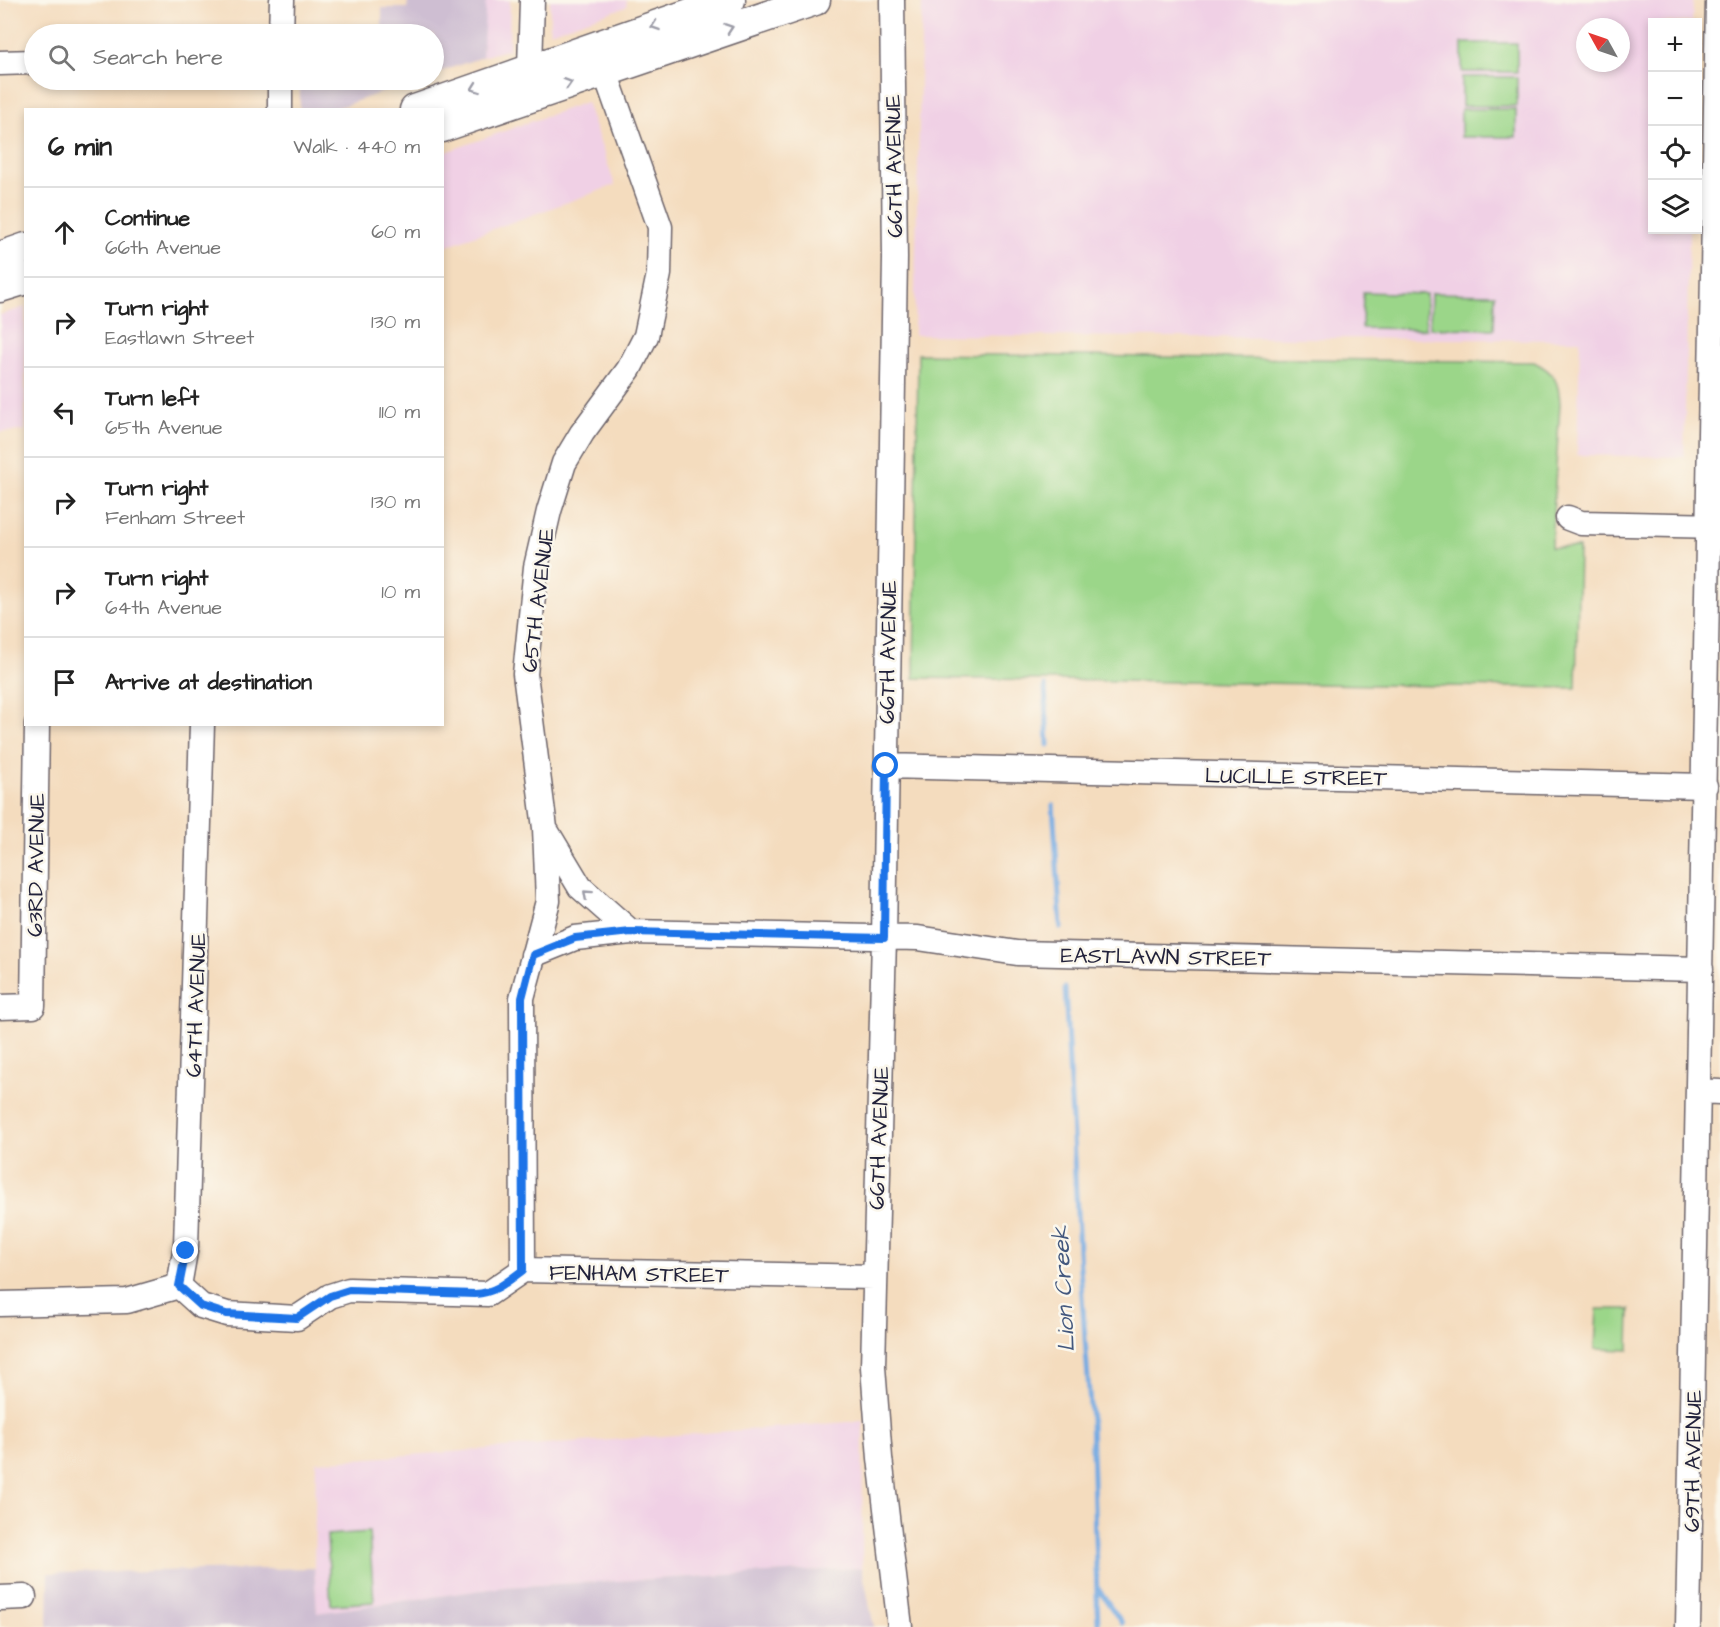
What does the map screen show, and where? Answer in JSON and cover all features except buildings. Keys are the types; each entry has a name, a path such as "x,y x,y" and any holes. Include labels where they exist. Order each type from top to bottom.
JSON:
{"main road":[{"path":"420,108 730,0"},
{"path":"444,125 815,0"},
{"path":"0,257 24,249"},
{"path":"0,287 24,280"}],"street":[{"path":"281,24 282,0"},
{"path":"530,68 532,0"},
{"name":"66TH AVENUE","path":"892,0 895,258 884,938 873,1367 880,1458 900,1627"},
{"name":"69TH AVENUE","path":"1688,1627 1709,1092 1701,969 1715,526 1718,0"},
{"path":"0,63 24,62"},
{"name":"65TH AVENUE","path":"523,1270 522,998 548,901 545,828 525,674 536,567 549,511 564,463 582,433 629,369 646,336 659,274 661,231 605,72"},
{"path":"280,90 280,108"},
{"path":"1568,518 1581,523 1715,526"},
{"name":"63RD AVENUE","path":"0,1007 33,1006 37,726"},
{"name":"64TH AVENUE","path":"179,1286 186,1246 202,726"},
{"name":"LUCILLE STREET","path":"886,766 1705,786"},
{"path":"545,828 580,887 631,932"},
{"name":"EASTLAWN STREET","path":"533,955 575,938 631,932 944,940 1017,953 1701,969"},
{"name":"FENHAM STREET","path":"179,1286 201,1306 226,1314 297,1318 330,1296 349,1290 488,1293 523,1270 874,1277"},
{"path":"0,1304 127,1301 179,1286"},
{"path":"0,1598 24,1597"}],"shaded area":[{"path":"408,0 486,0 482,57 444,70 444,24 382,24 382,8 407,8"},
{"path":"485,0 510,0 509,49 482,57"},
{"path":"550,0 627,0 626,7 550,32"},
{"path":"922,0 1693,0 1692,18 1648,18 1648,234 1689,234 1684,457 1577,455 1580,340 914,335"},
{"path":"300,90 388,90 337,108 300,108"},
{"path":"586,102 615,185 444,247 444,153"},
{"path":"24,307 24,431 0,432 0,315"},
{"path":"863,1421 862,1568 505,1587 317,1613 314,1568 316,1462"},
{"path":"314,1568 317,1613 505,1587 862,1568 874,1627 48,1627 49,1573"}],"green space":[{"path":"1462,43 1517,43 1517,72 1462,72"},
{"path":"1462,77 1517,77 1517,106 1462,106"},
{"path":"1461,109 1516,109 1516,137 1461,137"},
{"path":"1363,292 1426,294 1426,329 1362,328"},
{"path":"1431,293 1495,294 1494,329 1430,328"},
{"path":"918,354 1534,362 1555,378 1560,404 1551,547 1579,548 1576,688 914,678"},
{"path":"1597,1309 1630,1309 1629,1350 1595,1349"},
{"path":"369,1532 374,1602 331,1605 327,1535"}],"waterway":[{"name":"Lion Creek","path":"1045,686 1048,745"},
{"name":"Lion Creek","path":"1053,805 1061,928"},
{"name":"Lion Creek","path":"1065,988 1080,1269 1091,1420 1098,1623"},
{"name":"Lion Creek","path":"1097,1587 1122,1623"}],"route":[{"path":"186,1251 179,1286 201,1306 226,1314 297,1318 330,1296 349,1290 475,1294 488,1293 500,1287 523,1270 522,998 533,955 575,938 631,932 884,938 886,766"}]}
